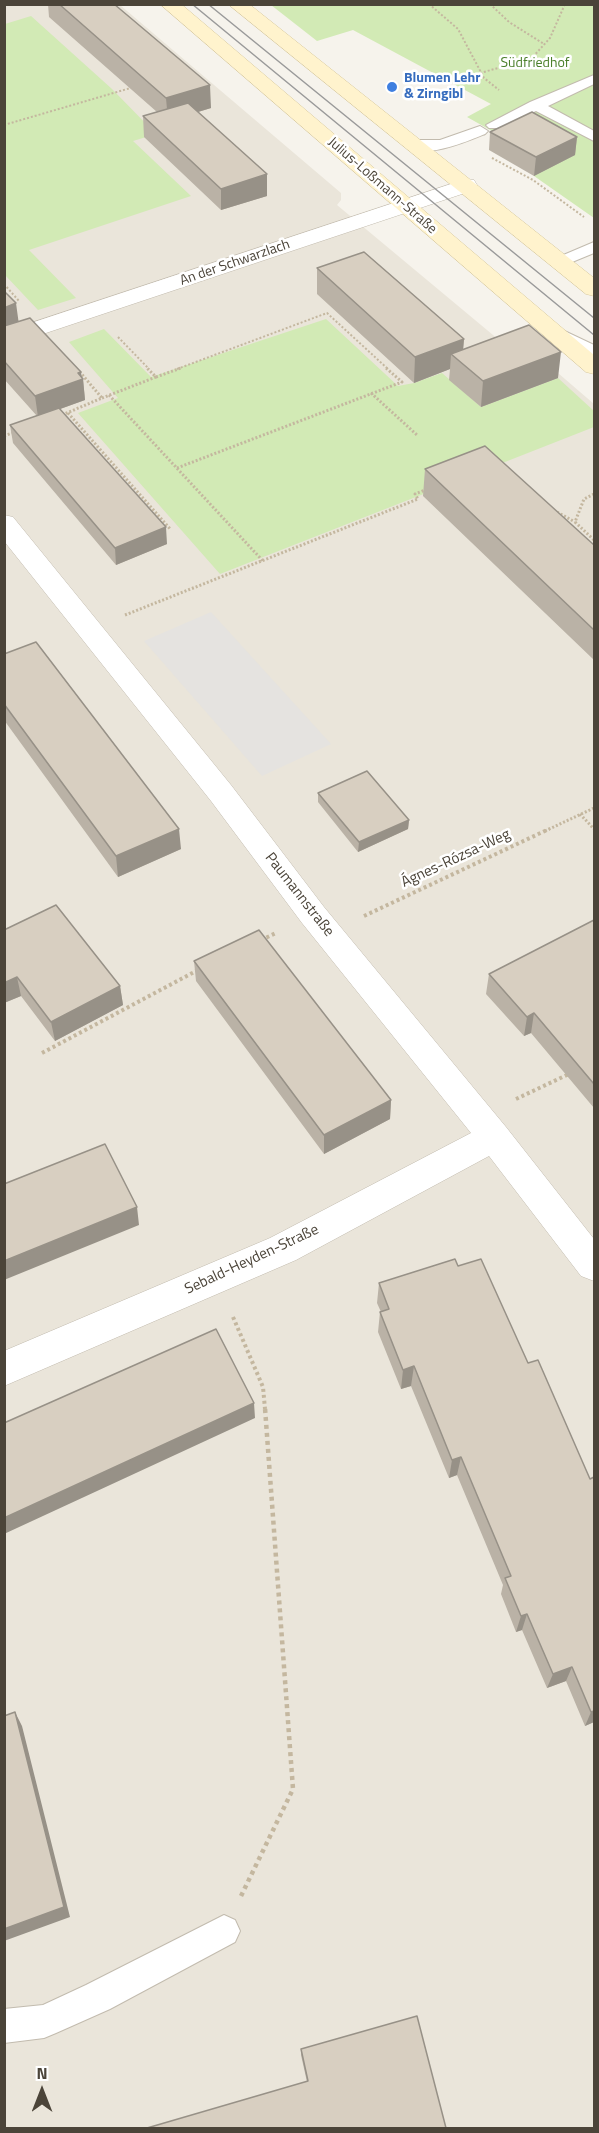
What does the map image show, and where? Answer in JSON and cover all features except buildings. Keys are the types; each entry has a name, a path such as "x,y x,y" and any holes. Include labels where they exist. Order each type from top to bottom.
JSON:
{"main road":[{"name":"Julius-Loßmann-Straße","path":"169,4 594,367"},
{"path":"237,4 594,289"}],"street":[{"name":"An der Schwarzlach","path":"4,340 466,185"},
{"name":"Paumannstraße","path":"4,523 43,568 221,793 321,925 486,1127 594,1265"},
{"name":"Sebald-Heyden-Straße","path":"4,1369 283,1249 486,1127"}],"lane":[{"path":"415,145 442,145 457,140 594,79"},
{"path":"535,105 594,138"},
{"path":"560,262 594,247"},
{"path":"551,330 594,352"},
{"path":"4,2026 44,2021 98,1997 224,1931"}],"path":[{"path":"429,4 459,30 480,73 491,86 535,105"},
{"path":"490,4 509,22 544,44"},
{"path":"480,73 531,58 550,38 566,4"},
{"path":"4,125 135,86"},
{"path":"457,140 533,180 586,218"},
{"path":"93,310 156,377"},
{"path":"57,417 109,395 327,313 402,382 177,468"},
{"path":"42,328 102,398"},
{"path":"371,393 417,435"},
{"path":"109,395 263,561"},
{"path":"68,413 171,530"},
{"path":"4,436 15,432"},
{"path":"90,630 418,499 416,494 436,486"},
{"path":"575,522 584,499 594,494"},
{"path":"555,510 575,522 594,540"},
{"name":"Ágnes-Rózsa-Weg","path":"251,945 321,925 594,808"},
{"path":"580,814 594,829"},
{"path":"42,1053 200,969"},
{"path":"486,1127 573,1073"},
{"path":"216,1277 263,1387 293,1789 224,1931"}],"shaded area":[{"path":"5,5 120,5 341,193 341,200 337,205 499,340 529,348 594,404 594,2128 5,2128"},
{"path":"211,612 331,744 262,776 144,641"}],"green space":[{"name":"Südfriedhof","path":"271,5 594,5 594,218 534,176 508,140 467,117 491,104 353,30 317,41"},
{"path":"31,16 112,89 156,134 133,141 191,196 29,250 76,298 38,310 5,275 5,24"},
{"path":"326,319 398,386 442,373 481,407 558,378 594,411 594,427 220,574 78,413 118,398 69,342 104,329 151,377"}],"tram line":[{"path":"192,4 594,335"},
{"path":"208,4 594,318"}],"place":[{"name":"Blumen Lehr & Zirngibl","path":"392,87"}]}
